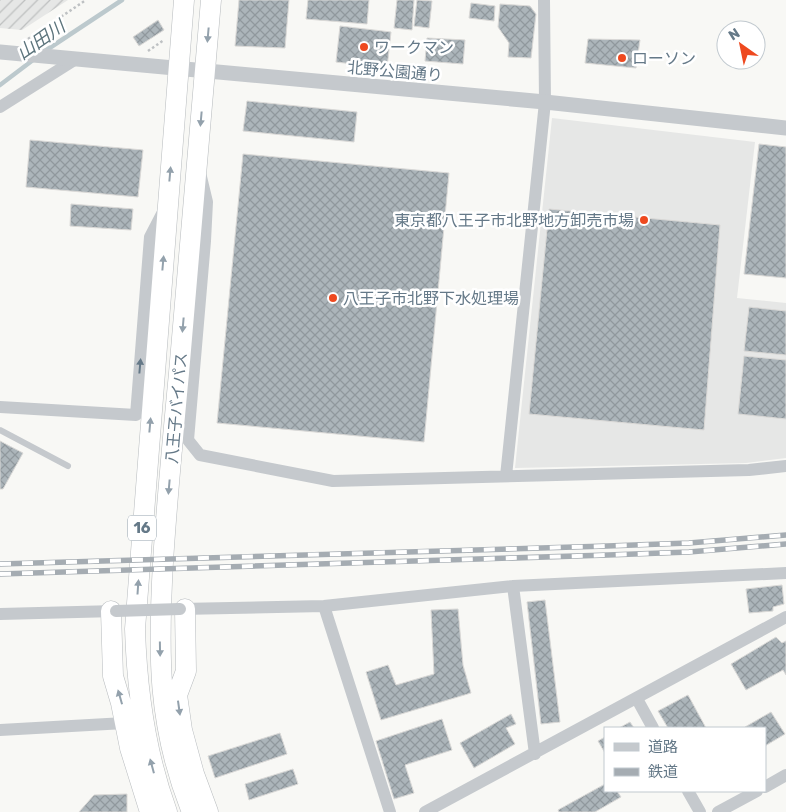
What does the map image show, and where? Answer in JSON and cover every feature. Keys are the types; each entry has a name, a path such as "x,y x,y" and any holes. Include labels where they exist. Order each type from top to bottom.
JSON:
{"highway":[{"name":"八王子バイパス","path":"167,812 158,787 140,709 135,629 184,0"},
{"name":"八王子バイパス","path":"192,812 167,733 160,677 159,629 165,523 210,0"},
{"path":"183,609 186,671 177,695 182,730 194,774 208,812"},
{"path":"114,611 113,676 130,748 150,812"}],"street":[{"path":"506,476 545,102 544,0"},
{"name":"北野公園通り","path":"8,53 545,102 786,128"},
{"path":"0,107 76,59"},
{"path":"197,159 207,202 188,440 200,455 333,481 749,470 786,466"},
{"path":"0,407 136,415 150,237 168,204"},
{"path":"0,614 324,606 513,586 786,573"},
{"path":"513,586 534,754"},
{"path":"324,606 390,812"},
{"path":"425,812 786,617"},
{"path":"637,699 652,727"},
{"path":"0,730 125,723"},
{"path":"766,786 786,775"},
{"path":"689,792 700,812"},
{"path":"718,812 755,792"}],"lane":[{"path":"0,430 68,466"}],"path":[{"path":"28,39 86,0"},
{"path":"138,50 148,51 167,37"}],"shaded area":[{"path":"0,0 68,0 22,30 0,28"},
{"name":"東京都八王子市北野地方卸売市場","path":"552,118 755,142 737,298 786,303 786,458 746,463 515,468"}],"building":[{"path":"239,0 289,0 285,48 235,46"},
{"path":"308,0 369,0 367,24 306,19"},
{"path":"397,0 414,0 412,30 394,28"},
{"path":"417,0 432,1 429,28 414,26"},
{"path":"471,3 495,6 494,21 469,18"},
{"path":"500,4 530,6 536,14 531,58 508,57 509,43 498,27"},
{"path":"158,20 164,30 139,46 133,37"},
{"name":"ワークマン","path":"340,26 391,32 387,68 336,62"},
{"path":"427,38 465,40 463,64 425,61"},
{"path":"588,39 640,40 636,68 585,63"},
{"path":"247,101 357,112 354,142 243,131"},
{"path":"30,140 143,150 138,197 26,187"},
{"path":"759,144 786,147 786,278 744,274"},
{"name":"八王子市北野下水処理場","path":"243,154 449,173 424,442 217,423"},
{"path":"71,204 133,209 131,230 70,226"},
{"path":"549,209 720,225 704,430 529,414"},
{"path":"749,307 786,311 786,355 744,351"},
{"path":"744,356 786,360 786,419 738,414"},
{"path":"0,441 23,453 3,489 0,489"},
{"path":"782,585 784,604 773,607 773,611 749,613 746,589"},
{"path":"545,600 560,722 541,724 527,602"},
{"path":"458,609 463,665 471,693 381,720 366,672 388,665 396,685 434,674 431,610"},
{"path":"776,637 782,643 786,641 786,675 783,670 746,690 731,664"},
{"path":"688,695 705,727 667,727 658,711"},
{"path":"771,712 785,734 766,745 766,727 745,727"},
{"path":"511,714 516,724 506,728 515,744 474,768 460,743"},
{"path":"442,719 452,750 405,765 414,793 394,799 376,741"},
{"path":"630,722 633,727 621,727"},
{"path":"280,733 287,754 215,778 208,756"},
{"path":"604,738 604,751 598,741"},
{"path":"293,769 298,784 249,800 245,784"},
{"path":"604,785 604,792 618,792 621,797 595,812 559,812 558,810"},
{"path":"127,794 127,812 79,812 94,795"}],"waterway":[{"name":"山田川","path":"45,51 122,0"},
{"name":"山田川","path":"0,85 33,60"}],"railway":[{"path":"0,564 689,543 786,535"},
{"path":"0,574 689,552 786,544"}],"place":[{"name":"ワークマン","path":"364,47"},
{"name":"ローソン","path":"622,58"},
{"name":"東京都八王子市北野地方卸売市場","path":"644,220"},
{"name":"八王子市北野下水処理場","path":"333,298"}]}
